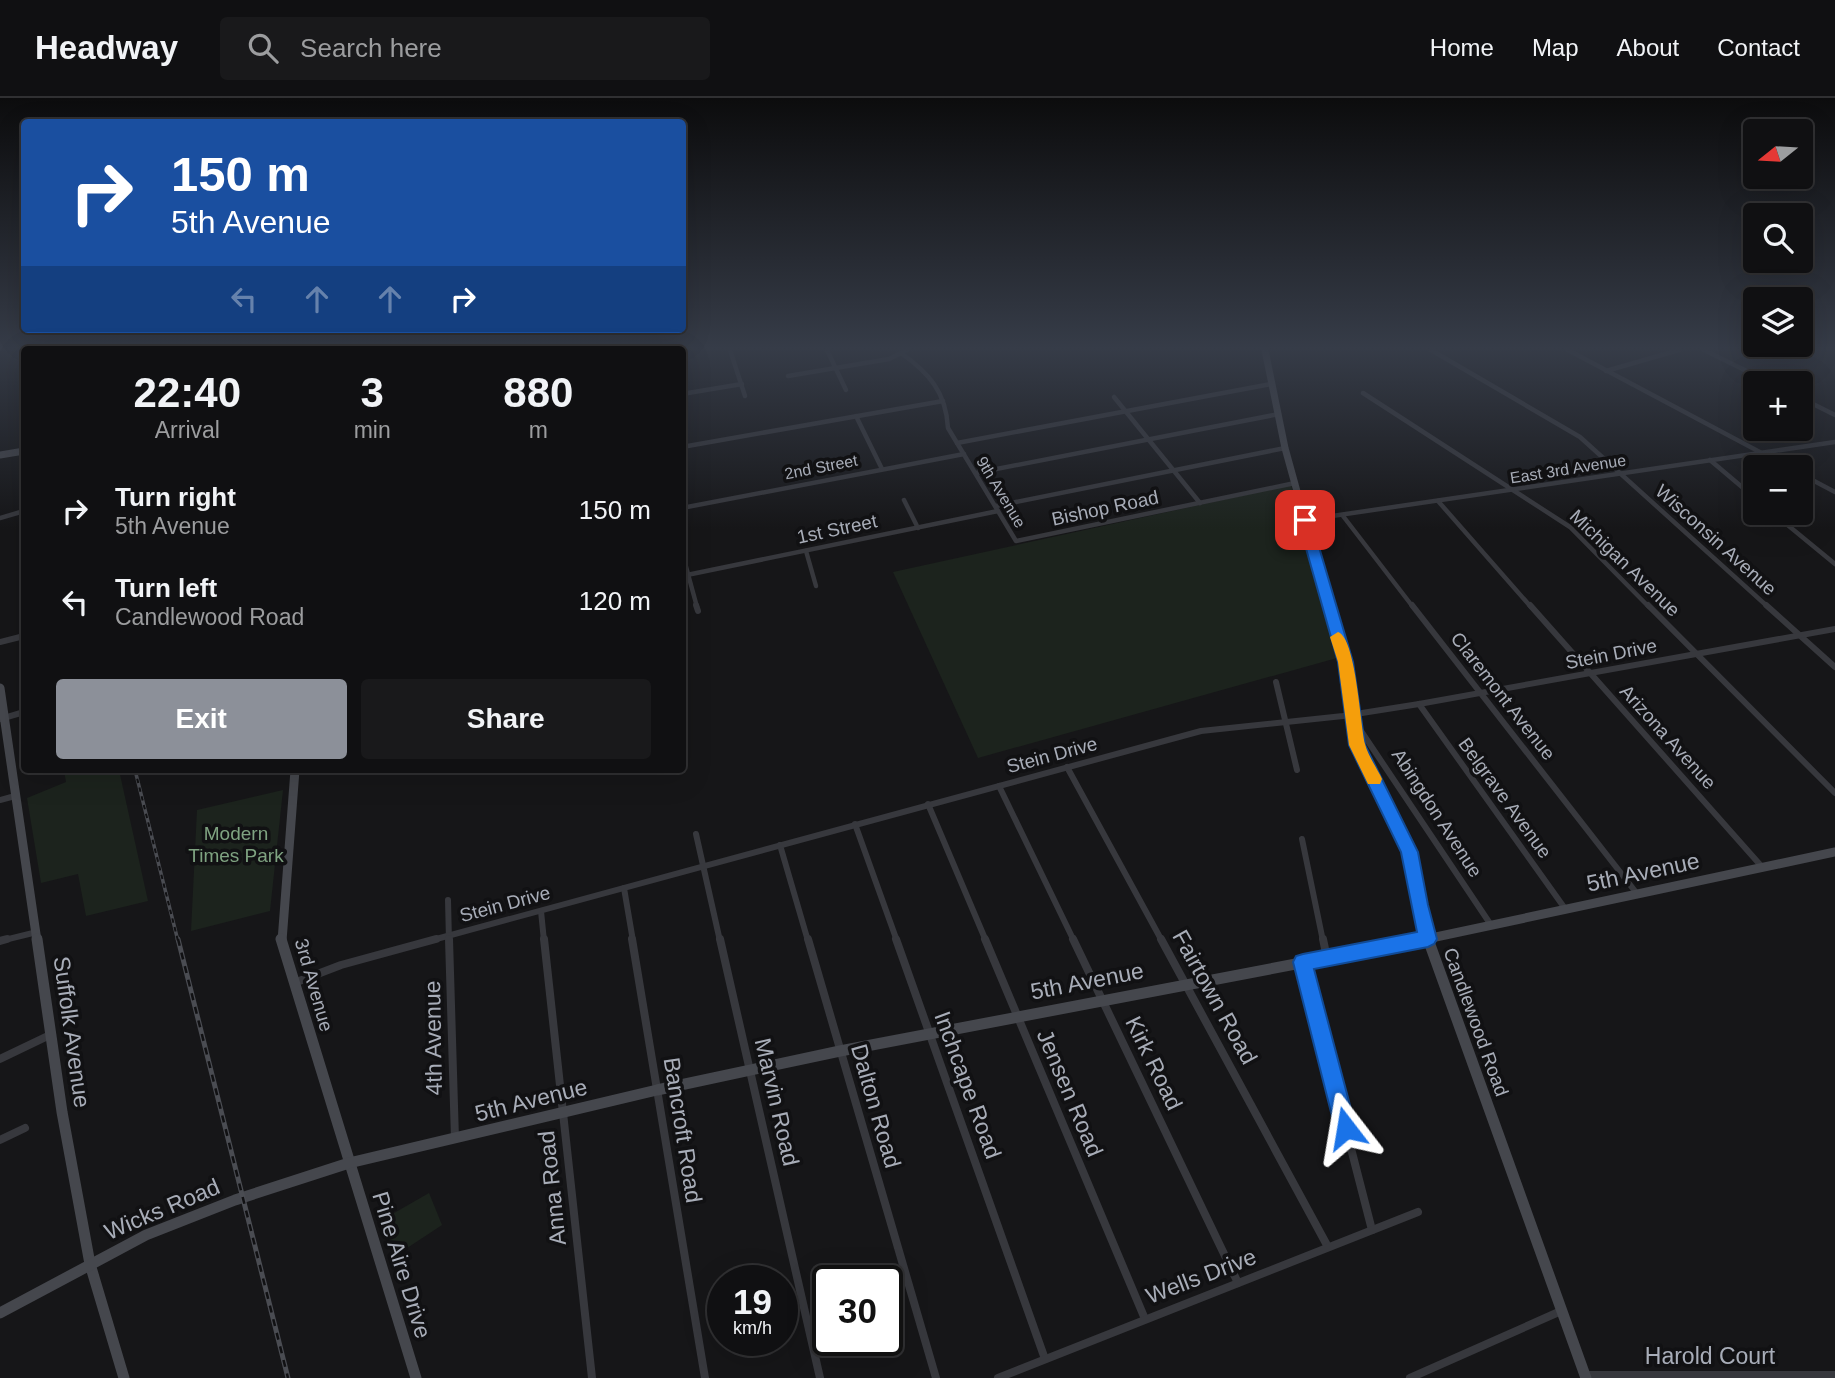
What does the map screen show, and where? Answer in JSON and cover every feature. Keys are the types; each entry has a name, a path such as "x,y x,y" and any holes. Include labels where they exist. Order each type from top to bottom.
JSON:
{"main road":[{"name":"Candlewood Road","path":"1278,410 1285,448 1345,662 1357,745 1409,852 1428,939 1585,1376"},
{"path":"0,455 21,452"},
{"name":"Suffolk Avenue","path":"0,688 2,718 37,932 62,1112 90,1264 124,1378"},
{"name":"3rd Avenue","path":"295,773 281,938 349,1163"},
{"name":"5th Avenue","path":"349,1163 657,1090 840,1051 1428,939 1835,852"},
{"name":"Wicks Road","path":"0,1313 90,1264 189,1217 349,1163"},
{"name":"Pine Aire Drive","path":"349,1163 416,1378"}],"street":[{"path":"686,446 892,410"},
{"name":"9th Avenue","path":"945,410 948,428 1016,541"},
{"path":"957,443 1132,410"},
{"name":"Michigan Avenue","path":"1389,410 1570,527 1835,793"},
{"name":"Wisconsin Avenue","path":"1533,410 1580,437 1835,667"},
{"path":"1680,410 1766,455"},
{"path":"1125,411 1200,503"},
{"path":"976,473 1279,414"},
{"path":"856,416 882,469"},
{"name":"East 3rd Avenue","path":"1305,520 1835,442"},
{"name":"1st Street","path":"686,575 918,528 1174,470 1285,448"},
{"name":"2nd Street","path":"686,507 964,454"},
{"path":"1710,460 1743,488"},
{"path":"1813,480 1835,492"},
{"name":"Bishop Road","path":"1016,541 1295,483"},
{"path":"904,500 918,528"},
{"name":"Arizona Avenue","path":"1438,501 1763,868"},
{"path":"0,519 21,512"},
{"name":"Claremont Avenue","path":"1343,516 1638,895"},
{"path":"1788,525 1835,564"},
{"path":"806,551 816,586"},
{"path":"686,578 698,611"},
{"name":"Stein Drive","path":"294,983 341,965 1201,731 1353,718 1835,629"},
{"path":"0,642 21,637"},
{"path":"1276,682 1297,770"},
{"name":"Belgrave Avenue","path":"1419,704 1566,910"},
{"path":"2,718 21,713"},
{"name":"Abingdon Avenue","path":"1353,718 1491,925"},
{"name":"Fairtown Road","path":"1067,767 1328,1247"},
{"name":"Kirk Road","path":"999,786 1238,1283"},
{"path":"0,800 15,796"},
{"name":"Jensen Road","path":"928,804 1145,1319"},
{"name":"Inchcape Road","path":"855,824 1045,1359"},
{"name":"Marvin Road","path":"696,834 820,1378"},
{"path":"1302,839 1327,958"},
{"name":"Dalton Road","path":"780,845 936,1378"},
{"name":"Bancroft Road","path":"624,888 705,1378"},
{"name":"4th Avenue","path":"448,900 455,1139"},
{"name":"Anna Road","path":"541,911 592,1378"},
{"path":"0,941 37,932"},
{"path":"1303,962 1372,1230"},
{"path":"0,1059 52,1034"},
{"path":"0,1140 24,1128"},
{"name":"Wells Drive","path":"998,1378 1418,1212"},
{"path":"1410,1378 1561,1311"},
{"name":"Harold Court","path":"1585,1376 1835,1375"}],"green space":[{"path":"1291,485 1337,658 978,758 893,572"},
{"path":"64,773 120,773 148,901 86,916 78,874 41,883 27,798 66,782"},
{"name":"Modern Times Park","path":"283,790 270,911 191,931 197,810"},
{"path":"429,1193 442,1225 395,1256 382,1220"}],"railway":[{"path":"136,773 178,941"},
{"path":"178,939 288,1378"}],"slow traffic":[{"path":"1338,637 1345,662 1357,745 1374,779"}],"route":[{"path":"1305,520 1345,662 1357,745 1409,852 1428,939 1303,962 1346,1128"}]}
